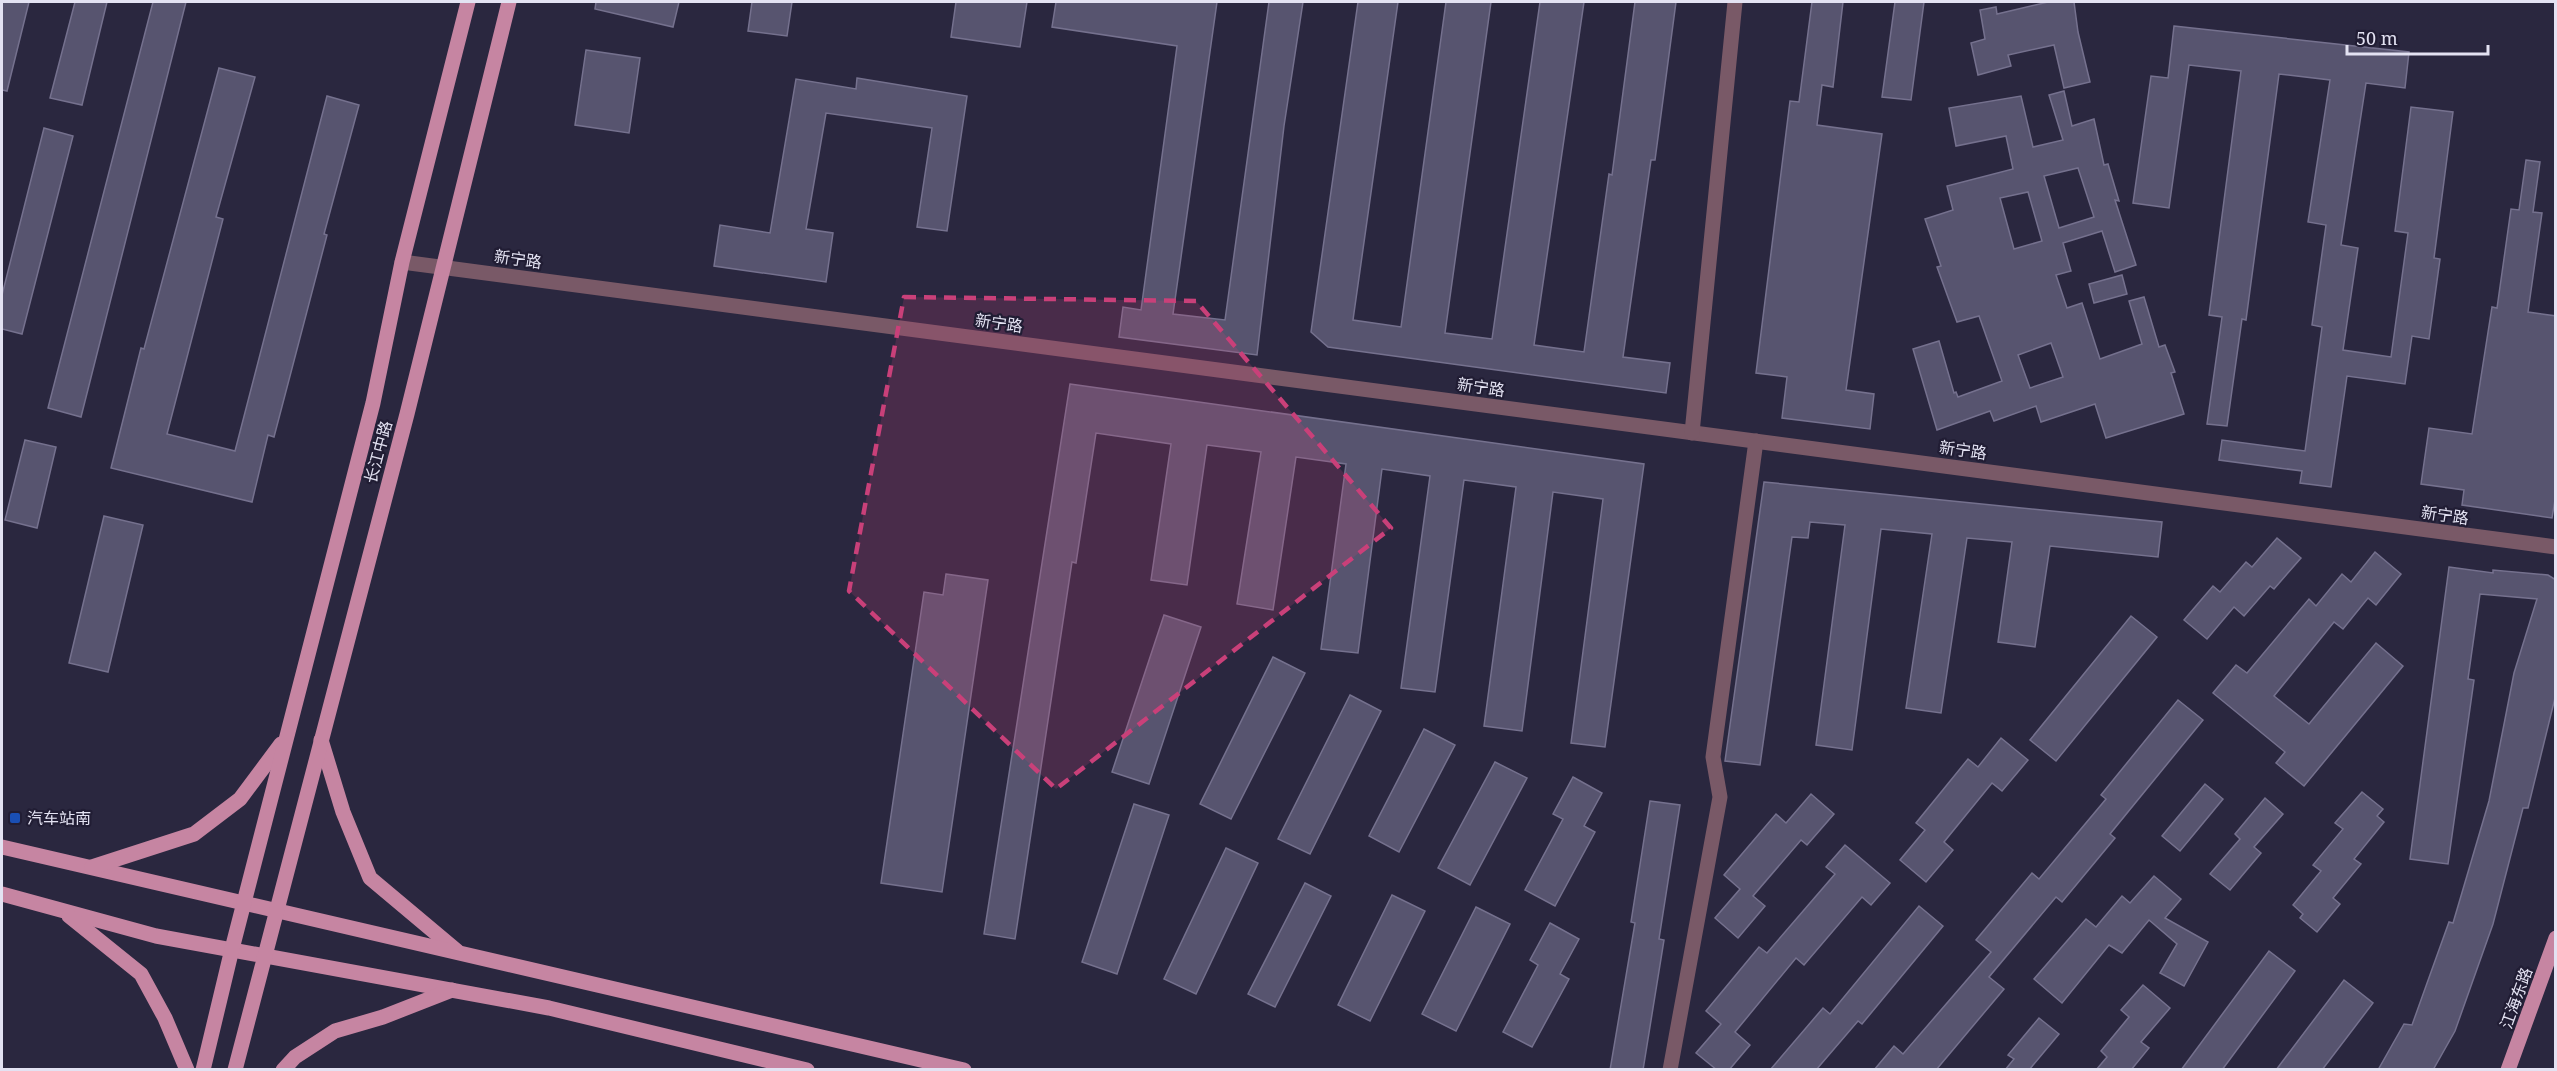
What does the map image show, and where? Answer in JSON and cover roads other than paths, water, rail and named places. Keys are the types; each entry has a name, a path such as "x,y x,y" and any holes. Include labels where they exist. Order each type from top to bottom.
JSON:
{"main road":[{"name":"长江中路","path":"203,1070 373,403 402,262 468,2"},
{"name":"长江中路","path":"235,1070 443,267 509,2"},
{"path":"90,867 194,834 240,799 287,737"},
{"path":"321,740 343,812 370,878 459,953"},
{"path":"2,847 964,1070"},
{"path":"2,894 156,936 549,1008 807,1070"},
{"path":"62,910 141,974 165,1018 187,1070"},
{"name":"江海东路","path":"2508,1070 2552,967 2556,938"},
{"path":"283,1070 295,1057 335,1031 383,1017 452,990"}],"street":[{"path":"1692,433 1735,2"},
{"name":"新宁路","path":"402,262 2556,548"},
{"path":"1670,1070 1720,797 1713,757 1756,441"}],"place":[{"name":"汽车站南","path":"15,818"}]}
